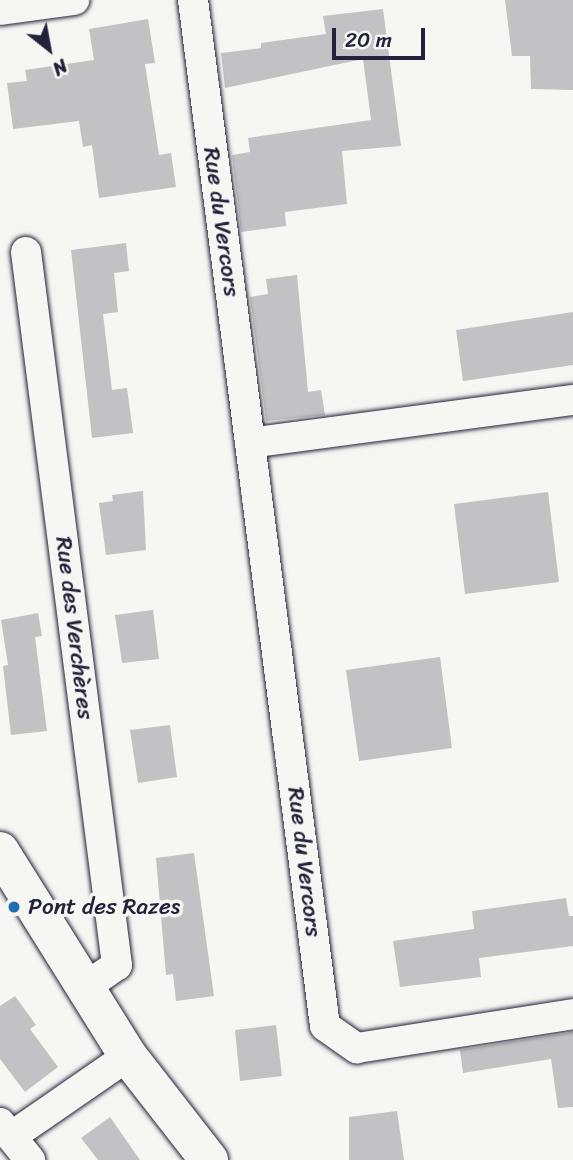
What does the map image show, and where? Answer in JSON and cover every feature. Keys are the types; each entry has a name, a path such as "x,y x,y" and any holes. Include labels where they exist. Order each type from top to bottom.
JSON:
{"street":[{"path":"0,10 74,0"},
{"name":"Rue du Vercors","path":"193,0 325,1026 357,1048 573,1014"},
{"name":"Rue des Verchères","path":"26,252 117,965 86,987"},
{"path":"250,443 573,401"},
{"path":"0,851 128,1056 209,1160"},
{"path":"30,1160 6,1129 128,1056"}],"building":[{"path":"505,0 573,0 573,90 531,89 530,56 512,56"},
{"path":"383,9 401,146 342,151 347,204 285,212 286,226 241,232 232,155 250,152 248,138 371,120 363,59 225,88 221,53 261,48 261,43 326,34 323,16"},
{"path":"148,19 155,63 145,64 159,155 171,153 176,187 99,198 92,145 83,147 79,121 13,129 7,83 27,81 25,70 94,60 89,29"},
{"path":"126,243 129,271 114,273 118,312 103,314 112,390 127,388 133,433 92,438 71,250"},
{"path":"297,275 308,392 321,390 325,415 266,421 250,297 268,294 266,279"},
{"path":"573,312 573,365 463,381 456,330"},
{"path":"143,491 146,550 106,555 99,503 113,501 112,495"},
{"path":"548,492 559,582 465,594 454,504"},
{"path":"153,610 159,659 122,663 115,615"},
{"path":"38,613 42,636 35,637 47,731 11,735 3,666 8,665 1,620"},
{"path":"440,657 452,748 359,761 346,670"},
{"path":"170,725 177,777 138,783 130,730"},
{"path":"194,853 214,996 176,1001 173,974 166,975 156,858"},
{"path":"566,898 569,916 573,916 573,946 479,958 481,977 400,987 393,941 474,929 472,911"},
{"path":"15,996 36,1025 30,1029 58,1067 25,1092 0,1059 0,1006"},
{"path":"276,1025 282,1076 240,1081 235,1030"},
{"path":"573,1032 573,1107 558,1108 551,1059 463,1073 460,1050"},
{"path":"397,1111 404,1160 349,1160 349,1117"},
{"path":"110,1117 140,1160 98,1160 81,1138"}],"place":[{"name":"Pont des Razes","path":"14,907"}]}
